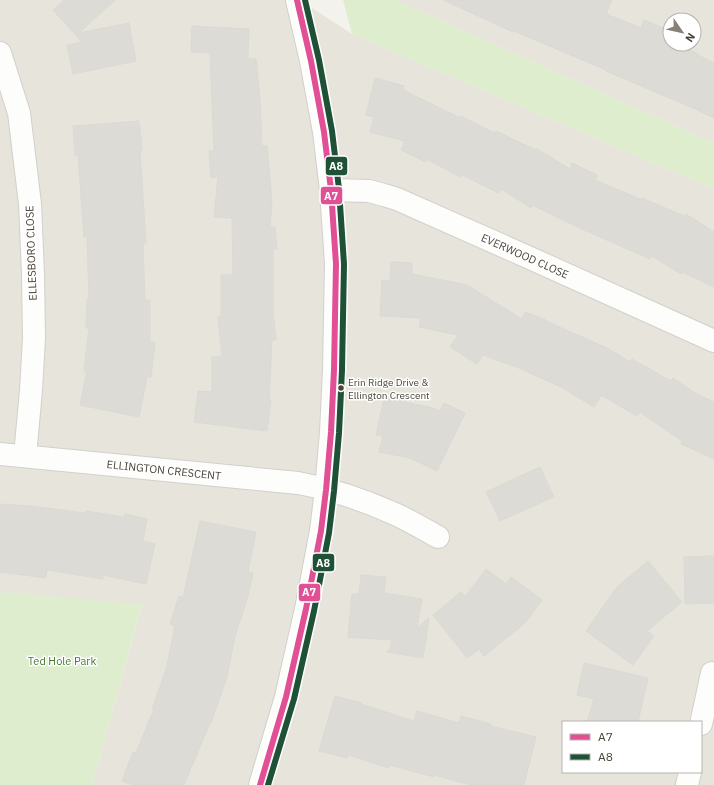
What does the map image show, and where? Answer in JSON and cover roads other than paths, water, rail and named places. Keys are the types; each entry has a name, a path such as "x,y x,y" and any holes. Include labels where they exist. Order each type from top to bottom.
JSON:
{"street":[{"path":"260,785 286,697 313,571 326,490 334,370 336,264 331,190 324,132 314,75 297,0"},
{"name":"ELLESBORO CLOSE","path":"0,53 19,113 30,204 34,338 25,456"},
{"name":"EVERWOOD CLOSE","path":"331,190 369,191 397,199 714,341"},
{"name":"ELLINGTON CRESCENT","path":"0,454 298,483 373,505 438,537"},
{"path":"702,721 712,673"},
{"path":"687,785 690,773"}],"place":[{"name":"Erin Ridge Drive & Ellington Crescent","path":"341,388"}],"park label":[{"name":"Ted Hole Park","path":"62,661"}]}
